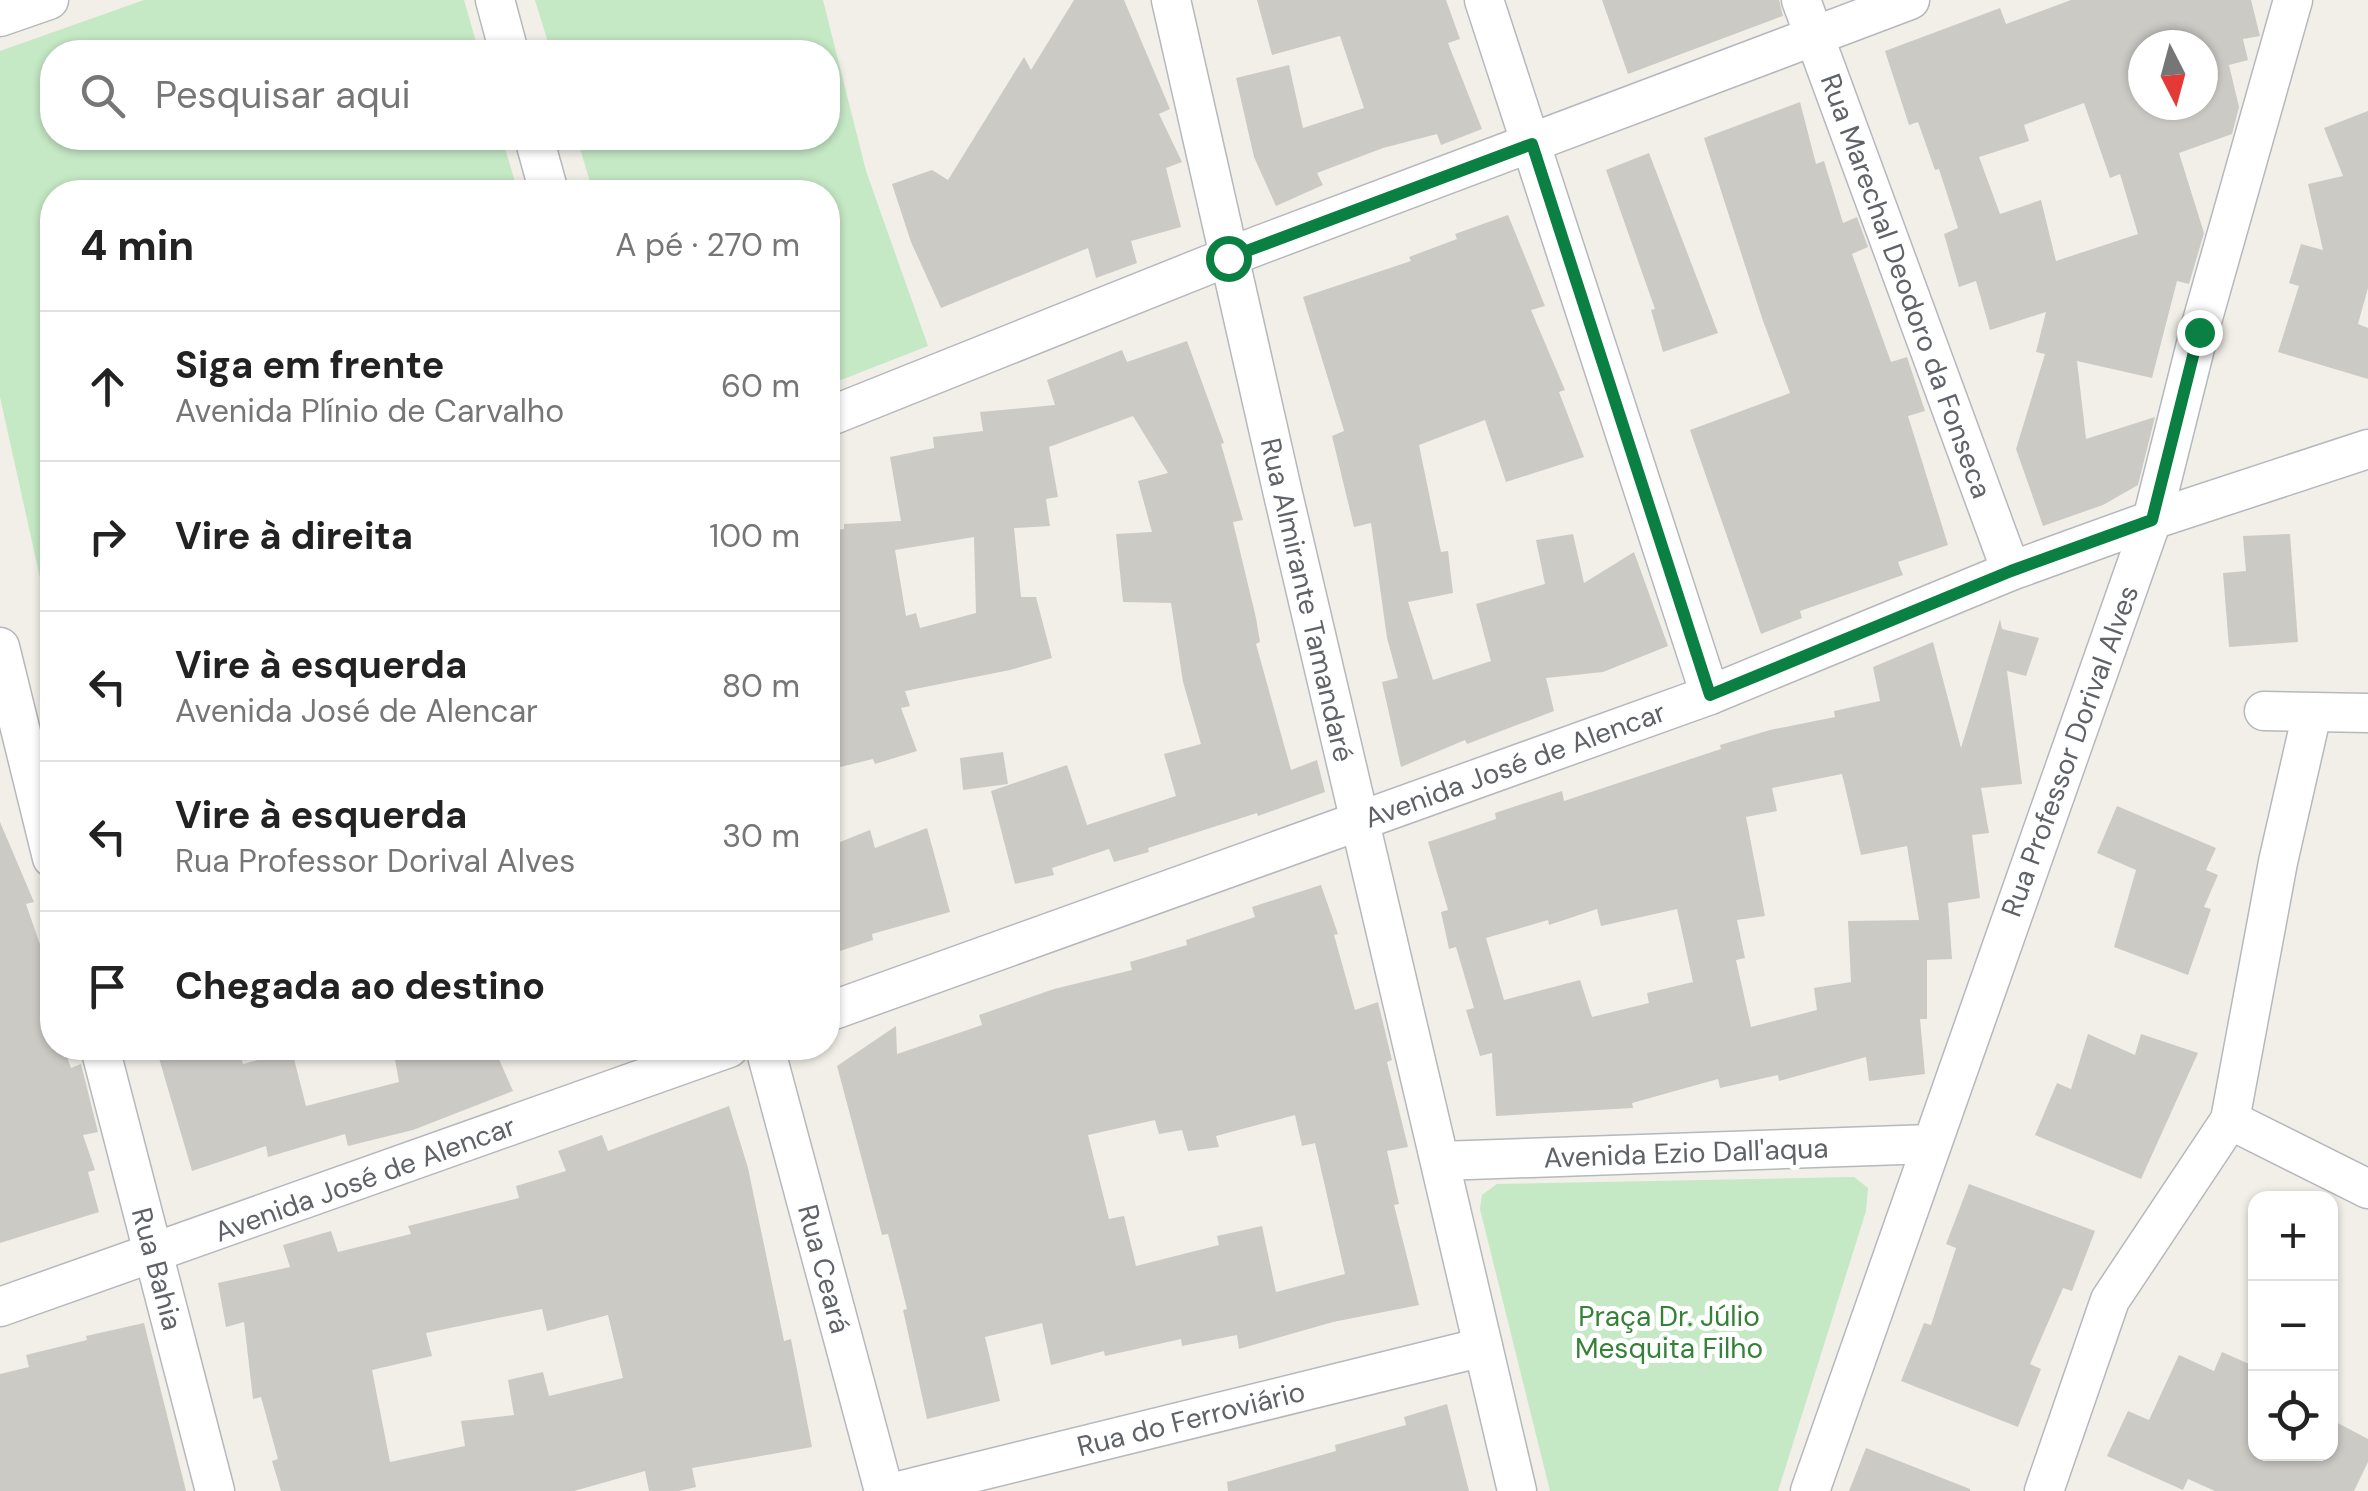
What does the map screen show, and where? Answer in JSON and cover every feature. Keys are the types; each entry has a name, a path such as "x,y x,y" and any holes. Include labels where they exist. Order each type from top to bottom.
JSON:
{"street":[{"path":"0,18 49,0"},
{"path":"494,0 506,40"},
{"name":"Rua Almirante Tamandaré","path":"1172,0 1357,822 1441,1160 1517,1491"},
{"path":"1484,0 1710,695"},
{"name":"Rua Marechal Deodoro da Fonseca","path":"1801,0 2011,571"},
{"path":"840,411 1228,258 1910,0"},
{"name":"Rua Professor Dorival Alves","path":"1810,1491 2152,520 2199,332 2293,0"},
{"path":"537,150 546,180"},
{"name":"Avenida José de Alencar","path":"840,1008 1710,695 2011,571 2152,520 2368,450"},
{"path":"0,647 24,726 40,801"},
{"path":"2264,711 2368,712"},
{"path":"2044,1491 2110,1300 2230,1120 2278,862 2312,714"},
{"name":"Rua Bahia","path":"103,1060 215,1491"},
{"name":"Avenida José de Alencar","path":"0,1307 695,1060"},
{"name":"Rua Ceará","path":"768,1060 884,1491"},
{"path":"2230,1120 2368,1189"},
{"name":"Avenida Ezio Dall'aqua","path":"1441,1160 1931,1144"},
{"name":"Rua do Ferroviário","path":"898,1491 1482,1347"}],"green space":[{"path":"144,0 464,0 476,40 40,40 40,150 506,150 514,180 40,180 40,578 0,397 0,51"},
{"path":"535,0 823,0 833,40 547,40"},
{"path":"840,68 866,171 928,346 840,380 840,180 589,180 581,150 840,150"},
{"name":"Praça Dr. Júlio Mesquita Filho","path":"1854,1177 1868,1188 1866,1211 1778,1491 1550,1491 1480,1209 1482,1195 1497,1184"}],"building":[{"path":"1074,0 1124,0 1170,109 1159,114 1182,162 1166,168 1181,227 1131,241 1137,263 1096,278 1088,248 941,308 911,242 892,184 932,170 948,180 1024,57 1031,70"},
{"path":"1257,0 1446,0 1460,39 1448,43 1482,129 1441,145 1437,134 1383,148 1317,173 1323,185 1276,206 1254,157 1236,78 1289,65 1303,128 1364,108 1340,36 1272,55"},
{"path":"1602,0 1779,0 1783,16 1628,74"},
{"path":"2071,0 2251,0 2260,36 2243,39 2248,60 2229,65 2239,107 2232,134 2179,153 2204,233 2189,284 2177,281 2152,378 2077,361 2086,439 2155,417 2138,485 2103,505 2043,526 2016,449 2045,354 2036,352 2046,312 1990,330 1976,281 1959,287 1944,234 1958,228 1939,169 1935,170 1918,122 1909,125 1885,51 2000,8 2006,24","holes":["2084,103 2110,178 2120,174 2138,234 2056,261 2041,200 2000,214 1979,157 2029,141 2024,125"]},
{"path":"1800,102 1816,164 1824,161 1843,223 1857,217 1868,247 1852,254 1891,362 1907,357 1925,411 1908,416 1948,545 1898,562 1903,575 1800,611 1802,618 1761,634 1690,430 1790,393 1704,138"},
{"path":"2368,111 2368,288 2358,324 2368,328 2368,379 2278,352 2299,286 2289,283 2301,244 2323,250 2308,184 2343,176 2324,128"},
{"path":"1649,153 1718,333 1663,352 1651,310 1655,309 1606,170"},
{"path":"1508,215 1545,306 1531,310 1565,390 1559,392 1584,457 1506,482 1485,420 1419,445 1441,552 1448,551 1453,593 1408,602 1433,680 1491,661 1476,604 1545,584 1536,540 1573,534 1584,583 1634,552 1668,646 1603,672 1546,678 1554,711 1467,744 1465,740 1401,767 1382,682 1398,678 1387,638 1371,523 1354,527 1332,436 1344,431 1303,297 1411,261 1409,257 1457,239 1455,234"},
{"path":"1187,341 1224,443 1221,444 1243,520 1233,522 1256,618 1260,642 1256,644 1291,770 1317,760 1325,792 1148,848 1149,852 1114,862 1109,849 1052,868 1054,875 1015,884 991,791 1067,765 1087,825 1176,796 1164,754 1201,744 1183,682 1171,603 1123,602 1116,534 1152,532 1138,481 1168,473 1133,416 1049,447 1058,497 1046,499 1050,526 1014,528 1021,597 1036,597 1052,658 905,691 910,706 901,708 917,751 875,764 873,759 840,767 840,530 844,524 901,521 890,457 934,448 933,437 983,431 980,412 1055,405 1047,380 1122,350 1127,362","holes":["974,537 976,613 920,628 916,613 906,616 895,550"]},
{"path":"2290,534 2298,642 2229,647 2223,573 2246,571 2243,536"},
{"path":"2000,619 2002,629 2039,638 2026,676 2007,671 2022,784 1981,788 1989,833 1972,835 1980,898 1948,903 1952,959 1927,960 1927,1019 1920,1019 1925,1074 1869,1081 1866,1057 1779,1081 1778,1075 1720,1088 1718,1079 1632,1103 1633,1108 1496,1116 1492,1053 1480,1056 1466,1010 1474,1008 1456,947 1449,949 1441,912 1448,910 1428,842 1496,819 1495,813 1562,791 1564,801 1721,749 1720,745 1835,717 1834,711 1880,701 1873,667 1933,642 1961,748","holes":["1842,774 1861,855 1907,846 1919,920 1848,921 1851,982 1814,988 1817,1010 1751,1027 1736,960 1745,958 1737,920 1765,916 1746,817 1777,811 1772,788","1597,909 1601,926 1677,909 1693,982 1647,993 1649,1003 1592,1017 1580,980 1504,1000 1486,938 1548,920 1549,925"]},
{"path":"1003,752 1008,784 963,790 960,758"},
{"path":"2117,806 2216,848 2206,870 2218,875 2204,907 2211,909 2188,975 2114,947 2136,870 2097,853"},
{"path":"0,822 34,902 26,904 40,944 40,1060 68,1060 71,1068 81,1064 98,1132 83,1135 95,1170 88,1172 99,1212 0,1243"},
{"path":"927,828 950,912 872,934 873,940 840,951 840,842 870,830 875,848"},
{"path":"1321,885 1338,934 1334,935 1355,1010 1378,1002 1392,1060 1387,1062 1408,1147 1387,1151 1399,1204 1394,1205 1419,1305 1333,1322 1239,1349 1237,1335 1182,1346 1181,1339 1105,1356 1104,1351 1051,1365 1042,1323 985,1337 1000,1401 927,1419 903,1310 907,1309 888,1234 882,1235 837,1066 896,1026 897,1054 982,1025 979,1015 1054,989 1132,970 1130,962 1187,945 1186,940 1255,917 1252,907","holes":["1295,1115 1302,1146 1315,1143 1345,1274 1276,1292 1262,1226 1217,1236 1219,1245 1136,1266 1124,1216 1109,1219 1088,1135 1155,1120 1159,1134 1182,1130 1188,1151 1219,1147 1216,1136"]},
{"path":"2088,1034 2135,1055 2141,1034 2198,1053 2141,1179 2035,1135 2057,1083 2071,1089"},
{"path":"160,1060 242,1060 243,1064 294,1060 306,1106 399,1082 395,1060 499,1060 513,1091 413,1130 348,1146 345,1134 268,1157 266,1146 192,1171"},
{"path":"729,1106 748,1168 784,1341 791,1339 812,1447 692,1468 696,1487 679,1491 649,1491 645,1471 574,1491 281,1491 272,1461 278,1459 261,1397 253,1399 244,1322 226,1327 218,1283 290,1267 283,1245 331,1231 338,1252 411,1234 408,1226 519,1198 516,1186 566,1171 558,1151 602,1135 608,1151","holes":["542,1309 547,1331 608,1315 623,1378 549,1396 543,1372 508,1380 514,1415 461,1421 465,1446 390,1462 372,1370 432,1356 426,1333"]},
{"path":"1969,1184 2095,1231 2072,1291 2063,1288 2030,1364 2041,1369 2018,1427 1901,1381 1924,1323 1931,1325 1956,1248 1946,1244"},
{"path":"144,1323 186,1491 0,1491 0,1374 29,1367 26,1355"},
{"path":"2222,1352 2248,1363 2248,1461 2338,1461 2338,1423 2368,1439 2368,1462 2354,1491 2215,1491 2188,1479 2183,1490 2107,1456 2128,1411 2149,1420 2179,1355 2214,1371"},
{"path":"1447,1404 1469,1491 1228,1491 1227,1482 1336,1451 1335,1445 1406,1425 1404,1417"},
{"path":"1866,1448 1970,1489 1970,1491 1849,1491"}],"route":[{"path":"1228,258 1532,144 1710,695 2011,571 2152,520 2199,332"}]}
